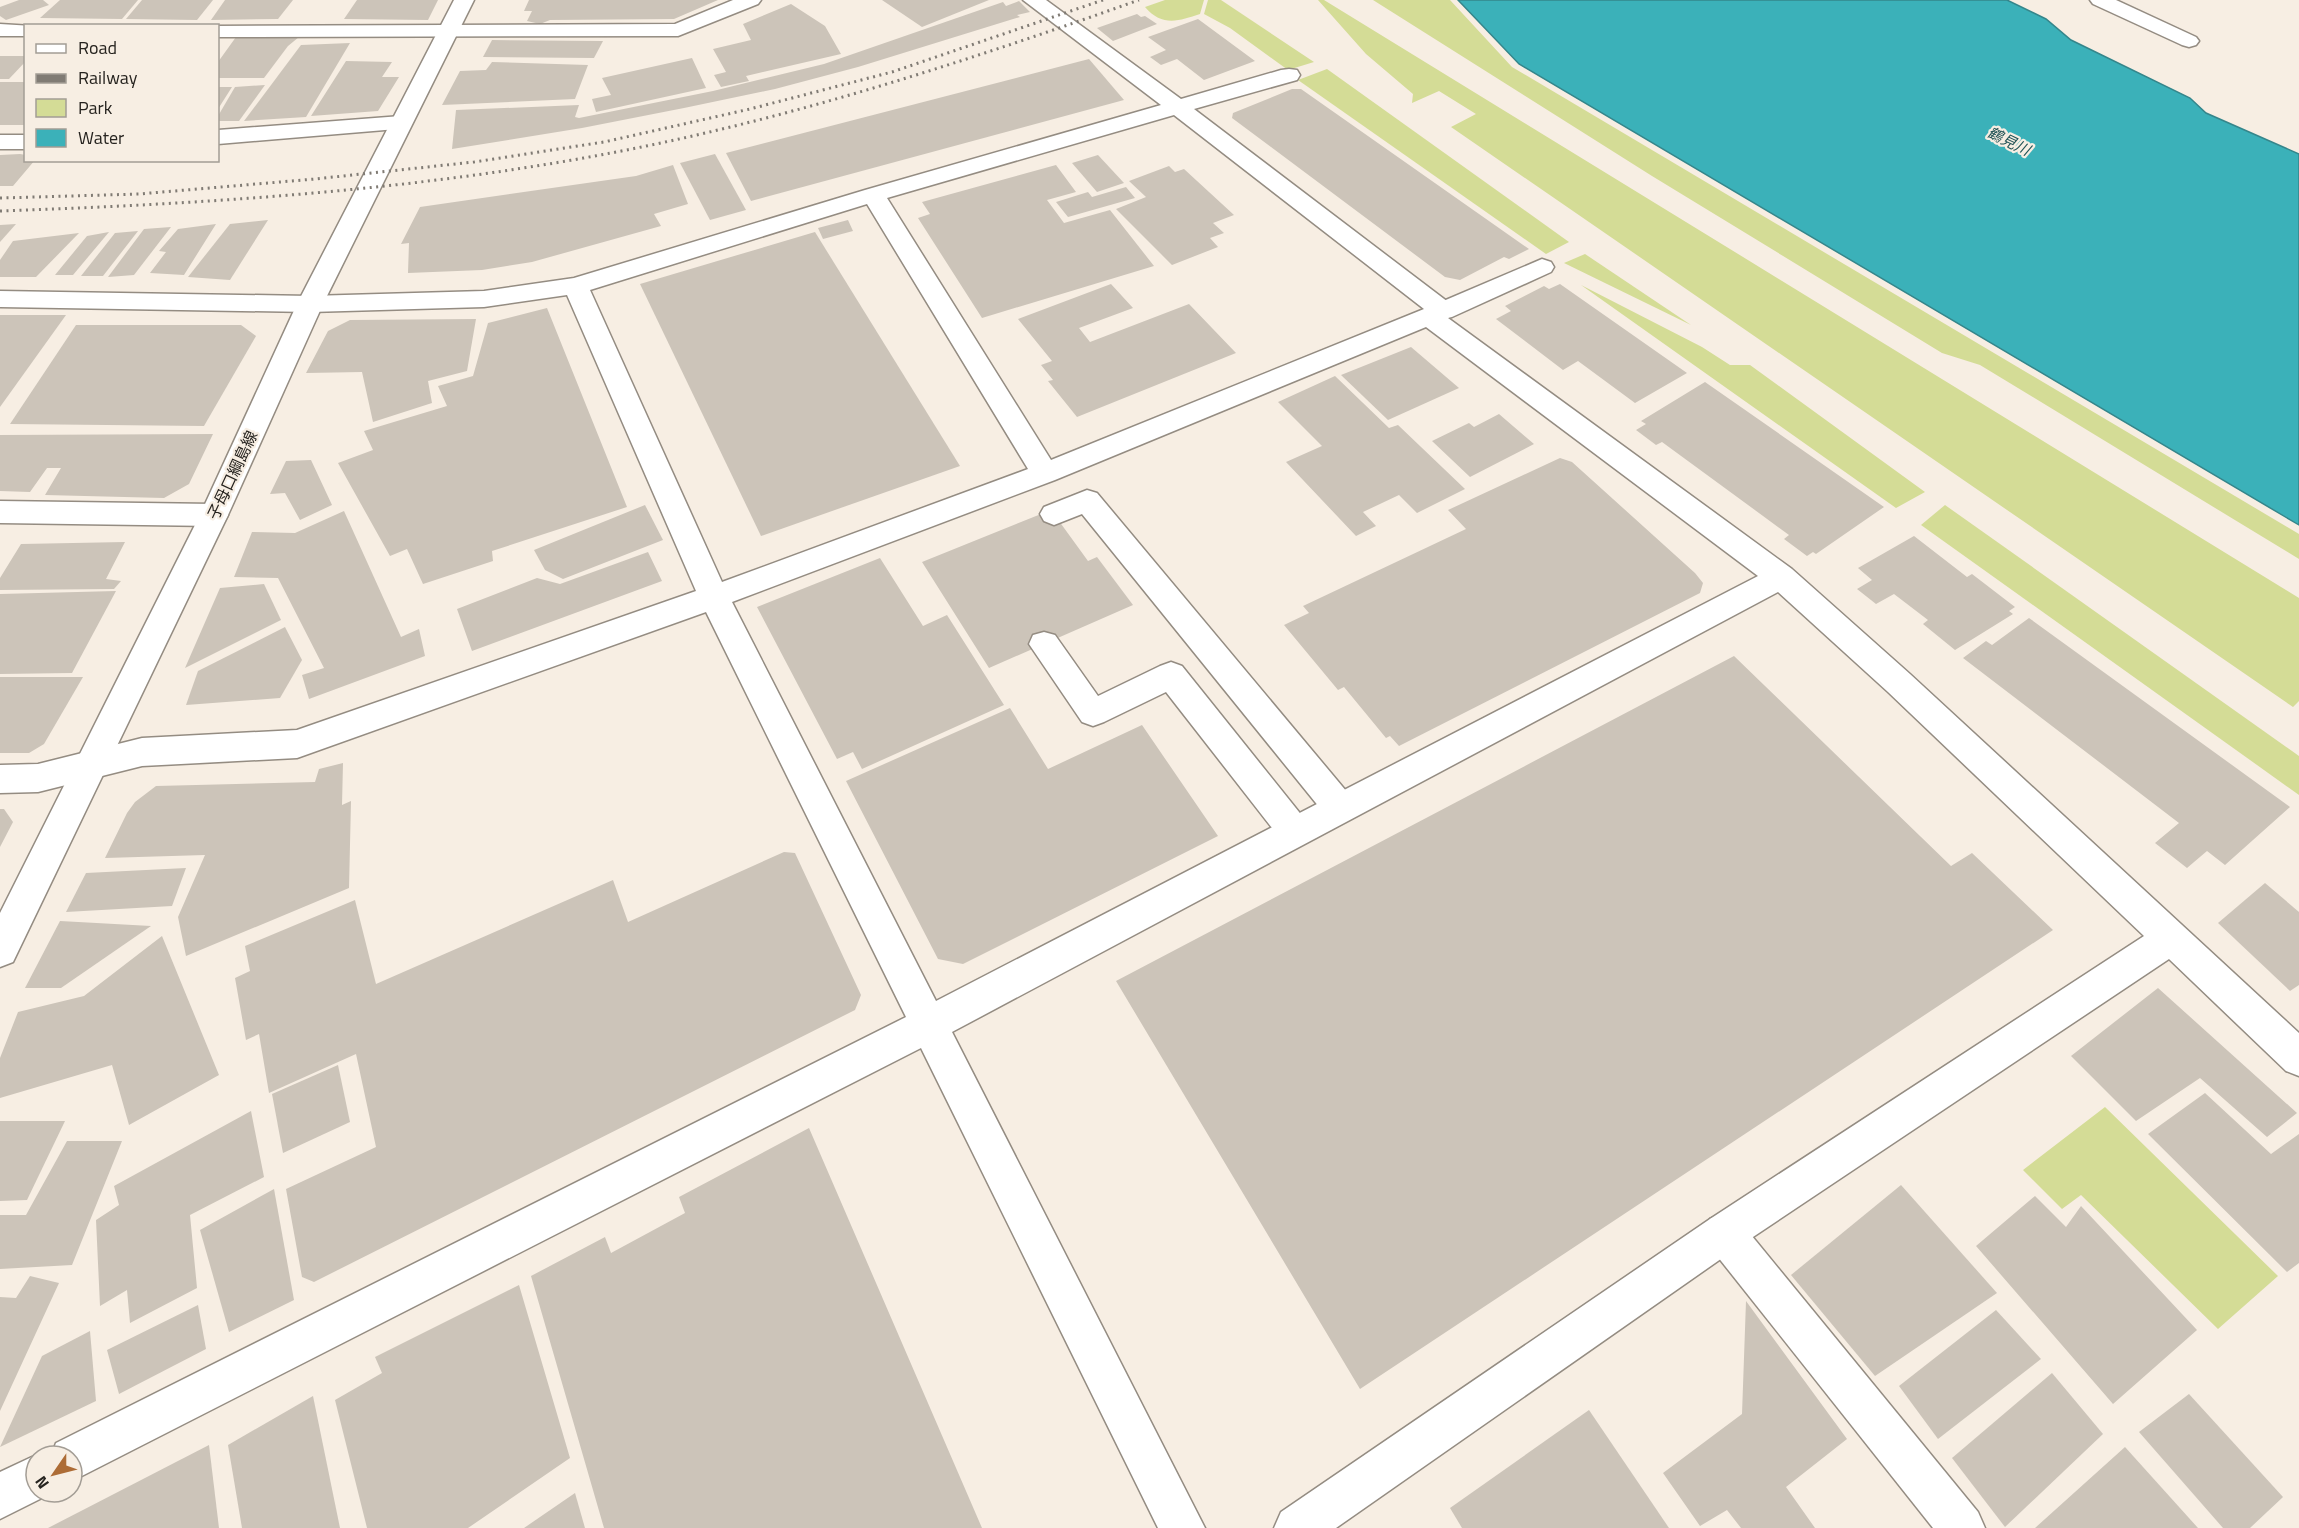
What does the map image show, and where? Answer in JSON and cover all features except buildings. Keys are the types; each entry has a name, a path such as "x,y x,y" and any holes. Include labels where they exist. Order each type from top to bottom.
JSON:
{"street":[{"name":"子母口綱島線","path":"0,950 214,515 310,304 464,0"},
{"path":"219,31 678,30 751,0"},
{"path":"1033,0 1177,107 1436,314 1781,577 2172,937 2299,1058"},
{"path":"2100,0 2189,41"},
{"path":"0,30 24,30"},
{"path":"0,299 310,304 484,299 576,286 873,195 1289,75"},
{"path":"219,137 401,123"},
{"path":"0,142 24,141"},
{"path":"873,195 1045,473"},
{"path":"0,779 38,778 142,752 297,744 714,597 1045,473 1436,314 1542,267"},
{"path":"576,286 714,597 1182,1528"},
{"path":"1054,514 1087,500 1340,808"},
{"path":"0,512 214,515"},
{"path":"84,1453 930,1024 1781,577"},
{"path":"1044,644 1093,713 1212,652"},
{"path":"1171,675 1295,832"},
{"path":"1297,1528 1724,1233 2172,937"},
{"path":"1724,1233 1962,1528"},
{"path":"0,1496 24,1484"}],"green space":[{"path":"1165,0 1204,0 1200,14 1171,21 1158,18 1145,7"},
{"path":"1208,0 1221,0 1314,62 1288,70 1230,28 1204,14"},
{"path":"1318,0 1324,0 2299,598 2299,701 2293,707 1451,127 1476,114 1439,91 1412,103 1413,94 1366,54"},
{"path":"1373,0 1450,0 1512,67 2299,534 2299,559 1980,365 1942,353 1652,176"},
{"path":"1327,69 1569,242 1546,254 1298,80"},
{"path":"1585,254 1691,325 1564,263"},
{"path":"1581,285 1702,347 1730,365 1750,365 1925,492 1896,508"},
{"path":"1945,505 2299,756 2299,795 1921,525"},
{"path":"2105,1107 2278,1276 2218,1329 2081,1195 2062,1209 2023,1170"}],"water":[{"name":"鶴見川","path":"1458,0 2007,0 2046,19 2071,40 2190,98 2206,113 2299,154 2299,525 1519,64"}],"railway":[{"path":"0,198 139,194 315,179 474,162 604,142 750,109 892,72 1103,0"},
{"path":"0,211 307,194 459,177 611,153 745,123 878,87 1139,0"}]}
